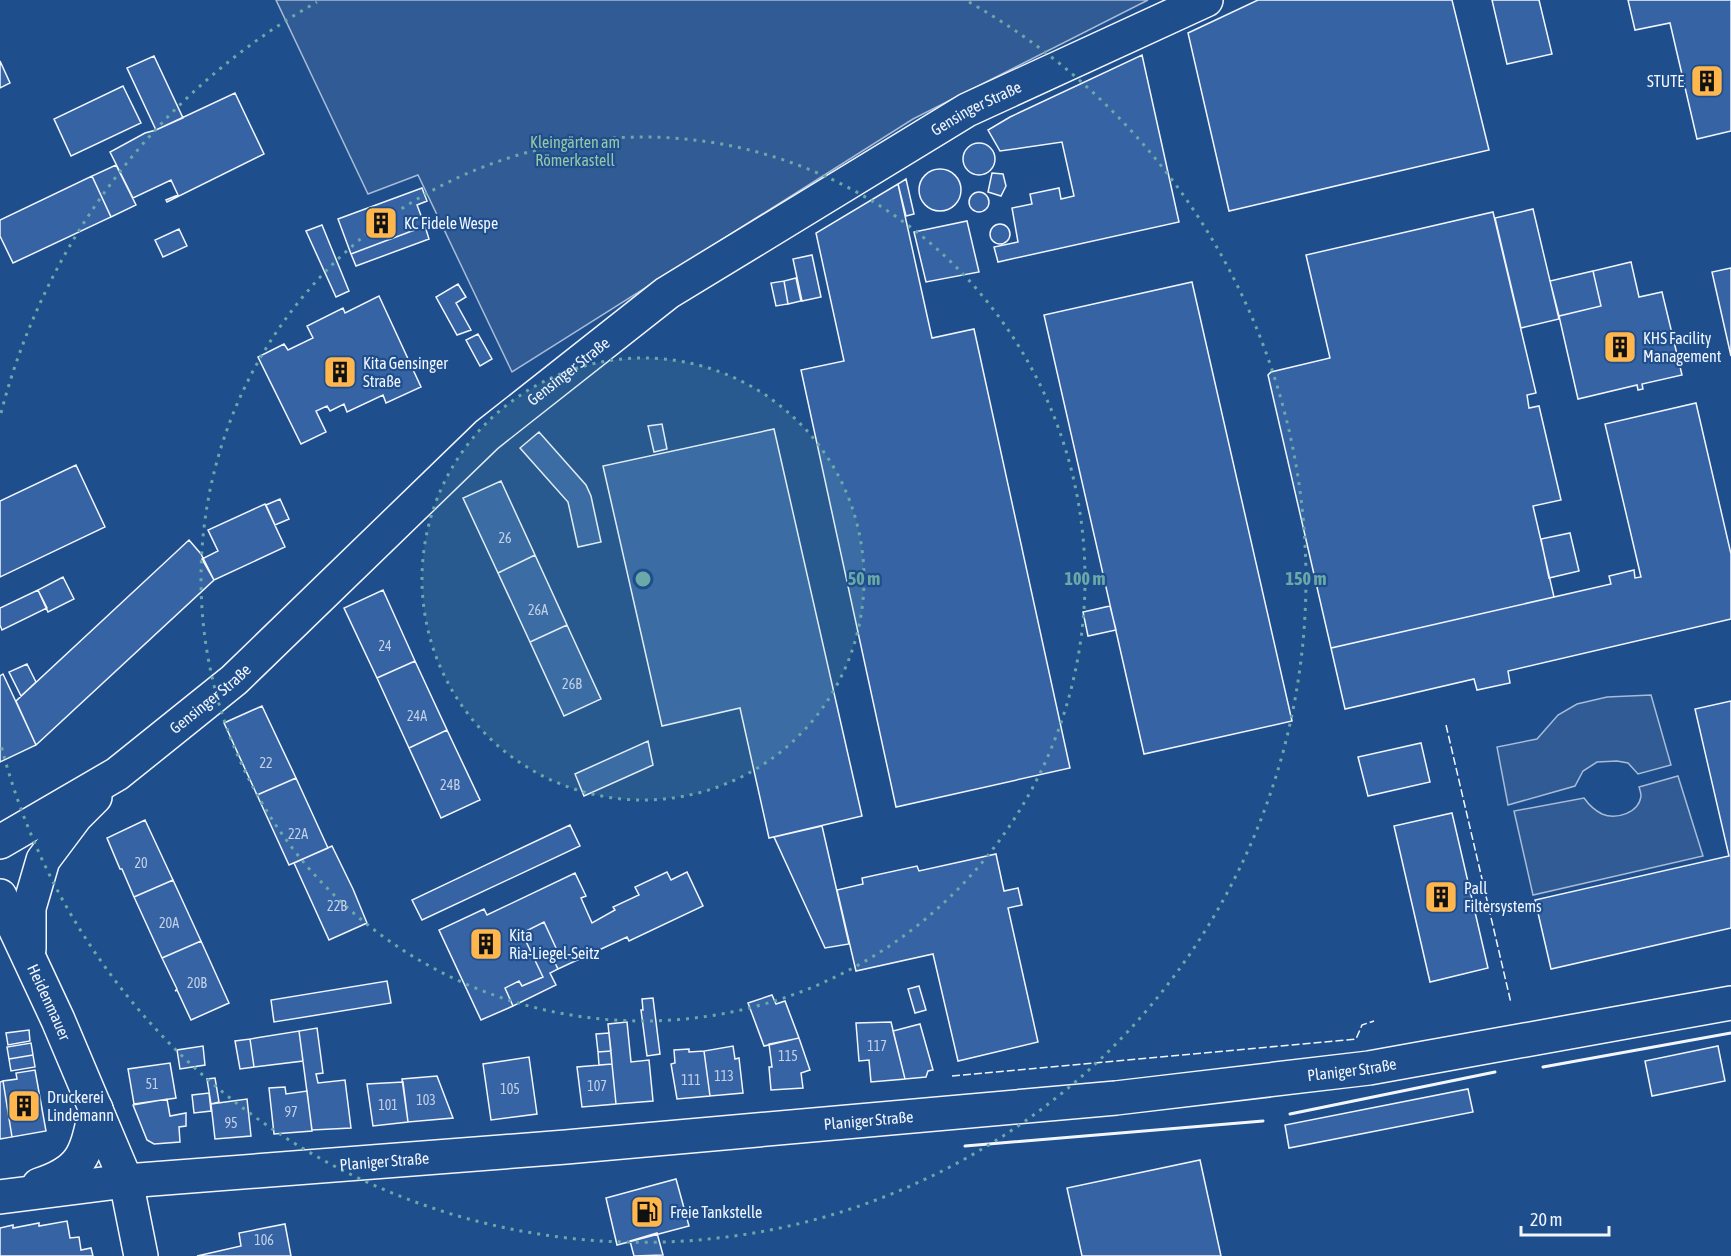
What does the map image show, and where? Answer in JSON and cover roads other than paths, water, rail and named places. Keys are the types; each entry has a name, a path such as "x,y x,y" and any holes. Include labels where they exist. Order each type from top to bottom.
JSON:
{"street":[{"name":"Gensinger Straße","path":"0,842 117,774 234,680 487,435 667,293 967,110 1206,0"},
{"path":"30,960 29,908 43,860 76,816 117,774"},
{"name":"Heidenmauer","path":"0,896 126,1181 141,1256"},
{"name":"Planiger Straße","path":"3,1197 126,1181 554,1148 1116,1098 1369,1068 1731,1003"},
{"path":"3,1197 65,1175 78,1164 87,1147 96,1109"}],"place":[{"name":"STUTE","path":"1707,81"},
{"name":"KC Fidele Wespe","path":"381,223"},
{"name":"KHS Facility Management","path":"1620,347"},
{"name":"Kita Gensinger Straße","path":"340,372"},
{"name":"Pall Filtersystems","path":"1441,897"},
{"name":"Kita Ria-Liegel-Seitz","path":"486,944"},
{"name":"Druckerei Lindemann","path":"24,1106"},
{"name":"Freie Tankstelle","path":"647,1212"}],"park label":[{"name":"Kleingärten am Römerkastell","path":"575,151"}]}
